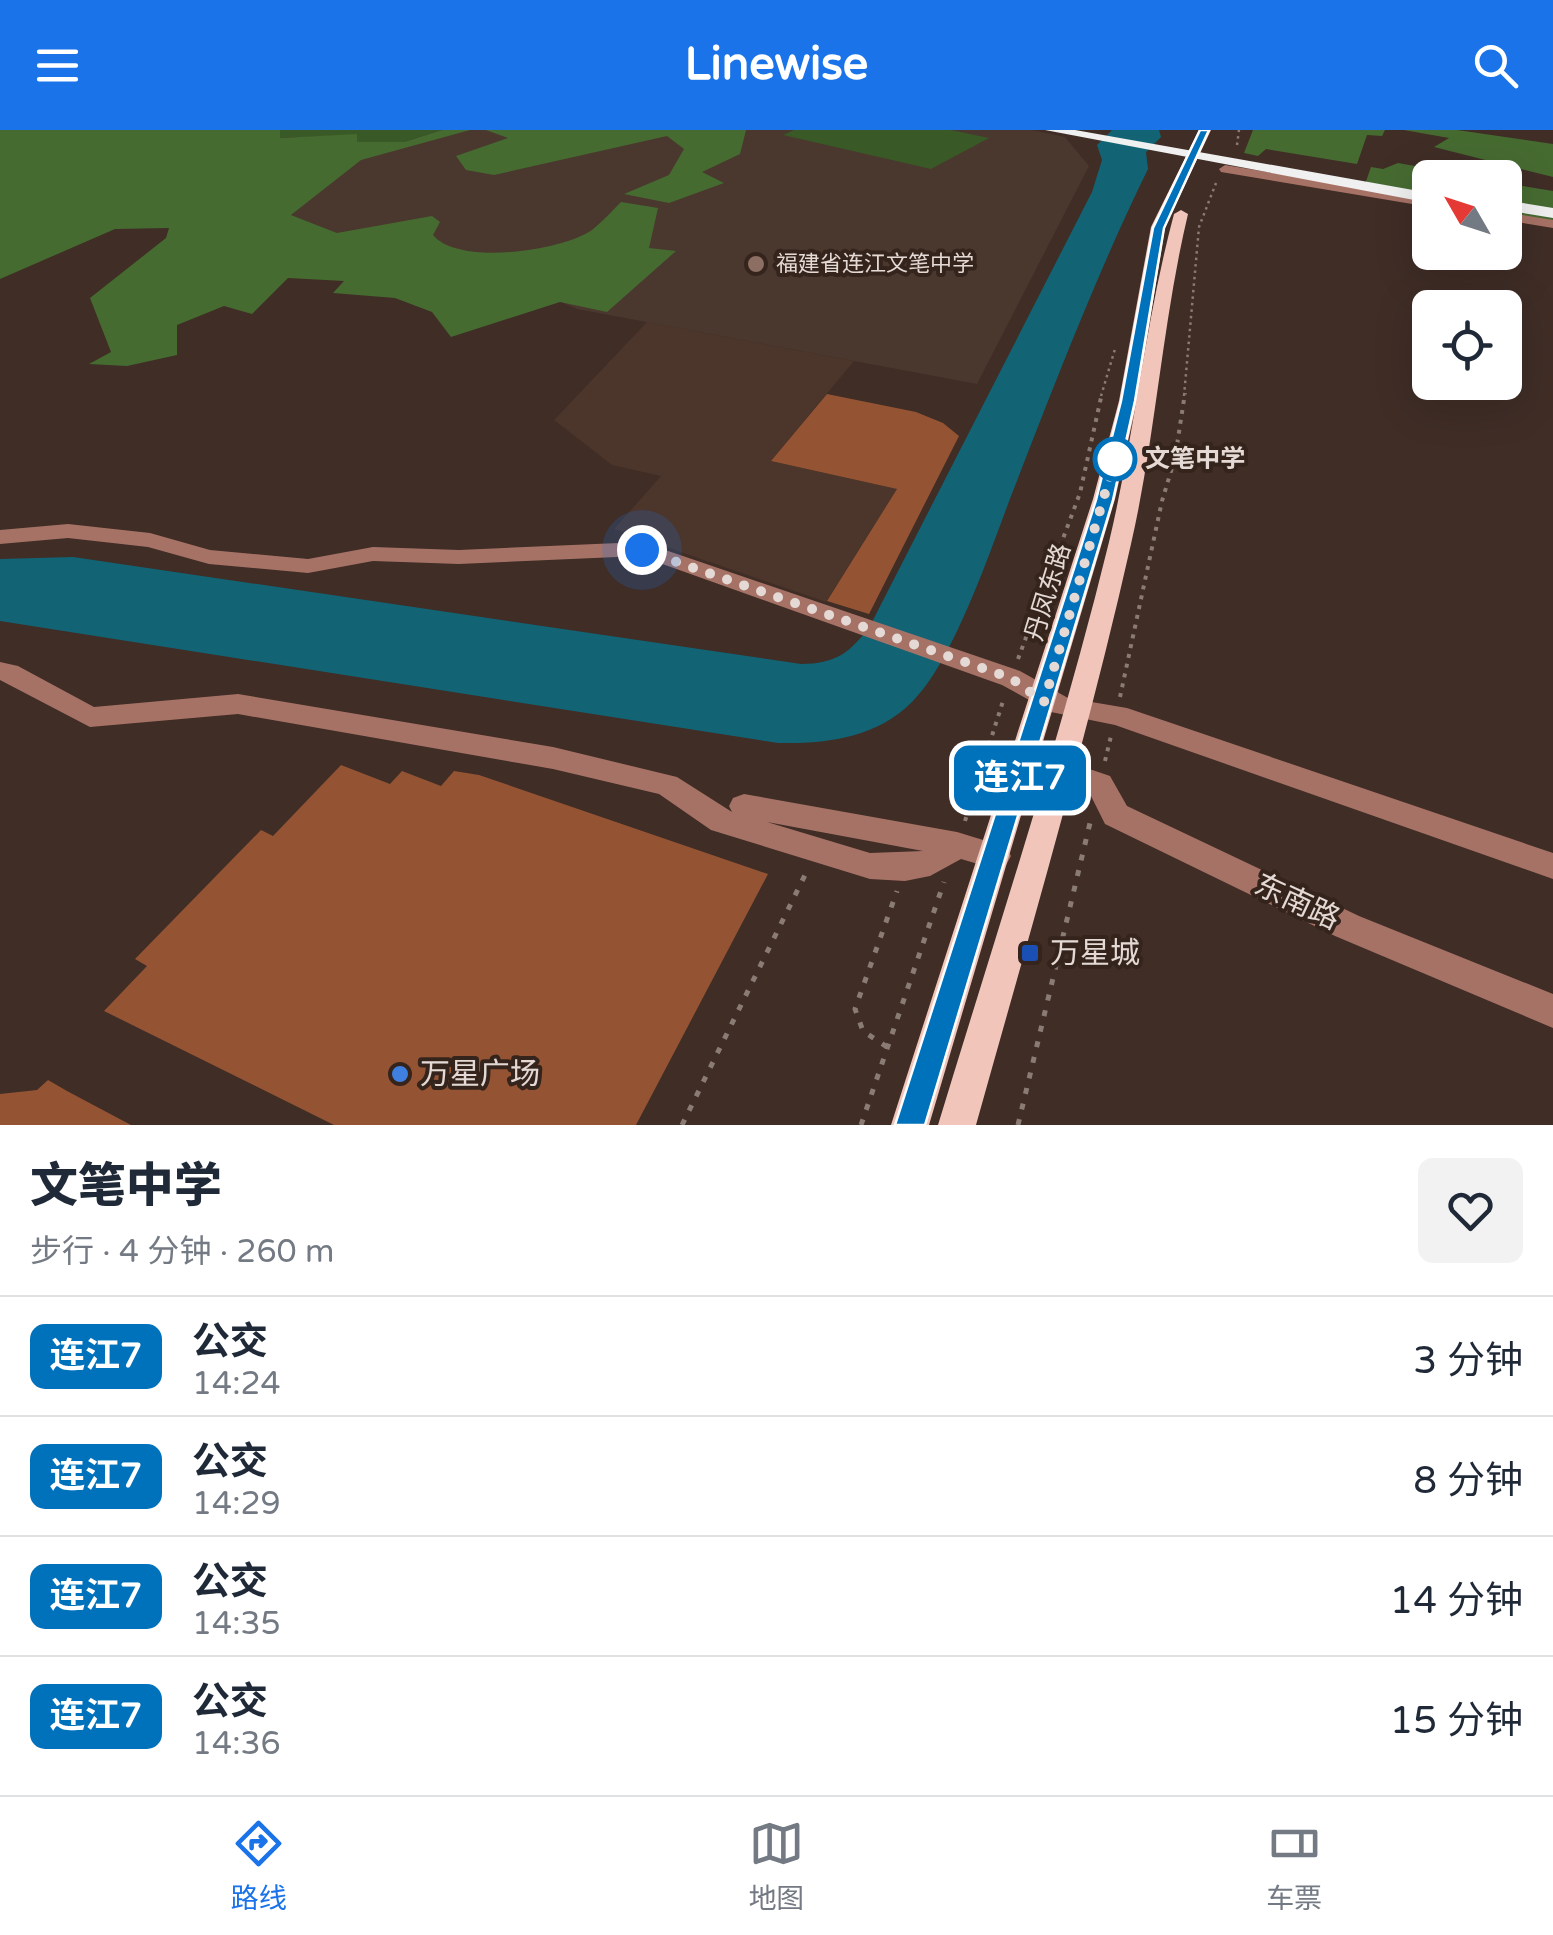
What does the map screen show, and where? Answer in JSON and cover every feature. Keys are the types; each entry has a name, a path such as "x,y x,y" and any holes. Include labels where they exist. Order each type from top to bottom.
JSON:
{"highway":[{"path":"1052,130 1097,134 1412,195"},
{"path":"1522,213 1553,219"}],"main road":[{"name":"丹凤东路","path":"910,1125 1044,702 1113,467 1158,228 1204,130"},
{"path":"957,1125 1060,770 1135,472 1175,230 1219,130"}],"street":[{"path":"1225,168 1412,195"},
{"path":"0,537 68,531 150,540 209,558 308,566 372,554 459,557 642,550 1011,678 1044,702 1075,711 1116,715 1553,866"},
{"path":"0,671 10,672 90,717 238,704 553,758 667,785 722,821 870,866 906,868 930,863 957,845"},
{"path":"1060,770 1100,784"},
{"name":"东南路","path":"1100,784 1116,815 1347,926 1553,1011"},
{"path":"744,806 957,845 995,856"}],"path":[{"path":"1018,1125 1181,428 1199,227 1218,178 1236,154 1239,130"},
{"path":"860,1125 1011,678 1080,493 1106,370 1121,334"},
{"path":"682,1125 817,850"},
{"path":"887,1047 863,1031 855,1009 906,868"}],"shaded area":[{"name":"福建省连江文笔中学","path":"452,130 1032,130 1065,137 1089,166 977,384 577,309 454,256 337,233 291,215 361,159"},
{"path":"647,322 854,361 771,461 897,489 826,602 614,529 661,476 612,465 554,420"}],"green space":[{"path":"0,130 280,130 280,138 357,134 357,142 404,142 442,130 470,130 361,160 291,215 337,233 432,216 440,222 433,235 446,245 486,253 535,249 578,238 621,202 658,208 649,248 676,251 607,312 560,302 451,337 432,312 395,298 333,293 344,281 288,278 252,314 224,306 177,325 177,355 127,366 89,364 111,352 90,298 166,238 169,228 115,229 0,279"},
{"path":"280,130 442,130 404,142 356,142 357,135 279,138"},
{"path":"486,130 746,130 740,154 702,172 724,183 669,203 624,194 669,175 684,149 667,136 494,175 466,170 456,156 508,138"},
{"path":"794,130 951,130 989,138 931,169 783,135"},
{"path":"1253,130 1385,130 1382,136 1367,135 1357,164 1266,149 1258,156 1244,153"},
{"path":"1404,130 1457,130 1553,144 1553,177 1522,169 1522,160 1486,160 1434,147 1449,138"},
{"path":"1398,163 1412,165 1412,198 1363,190 1371,167 1383,169"},
{"path":"1522,186 1553,191 1553,222 1522,217"}],"water":[{"path":"1112,130 1159,130 1161,137 1146,152 1148,169 1077,328 957,632 927,684 912,702 883,724 832,740 778,743 0,621 0,559 73,557 801,664 832,659 848,650 870,626 1092,192 1102,160 1097,145"}],"building":[{"path":"827,394 916,412 943,423 959,436 869,614 827,601 897,489 771,461"},
{"path":"341,765 390,784 402,771 441,786 454,771 479,775 768,874 636,1125 334,1125 104,1011 147,966 135,959 261,830 273,836"},
{"path":"48,1080 131,1125 0,1125 0,1094 37,1090"}],"bus line":[{"name":"连江7","path":"910,1125 1104,500 1128,401 1158,228 1205,130"}],"place":[{"name":"福建省连江文笔中学","path":"756,264"},
{"name":"文笔中学","path":"1115,459"},
{"name":"万星城","path":"1030,953"},
{"name":"万星广场","path":"400,1074"}],"route":[{"path":"642,550 1011,678 1044,702 1115,459"}]}
